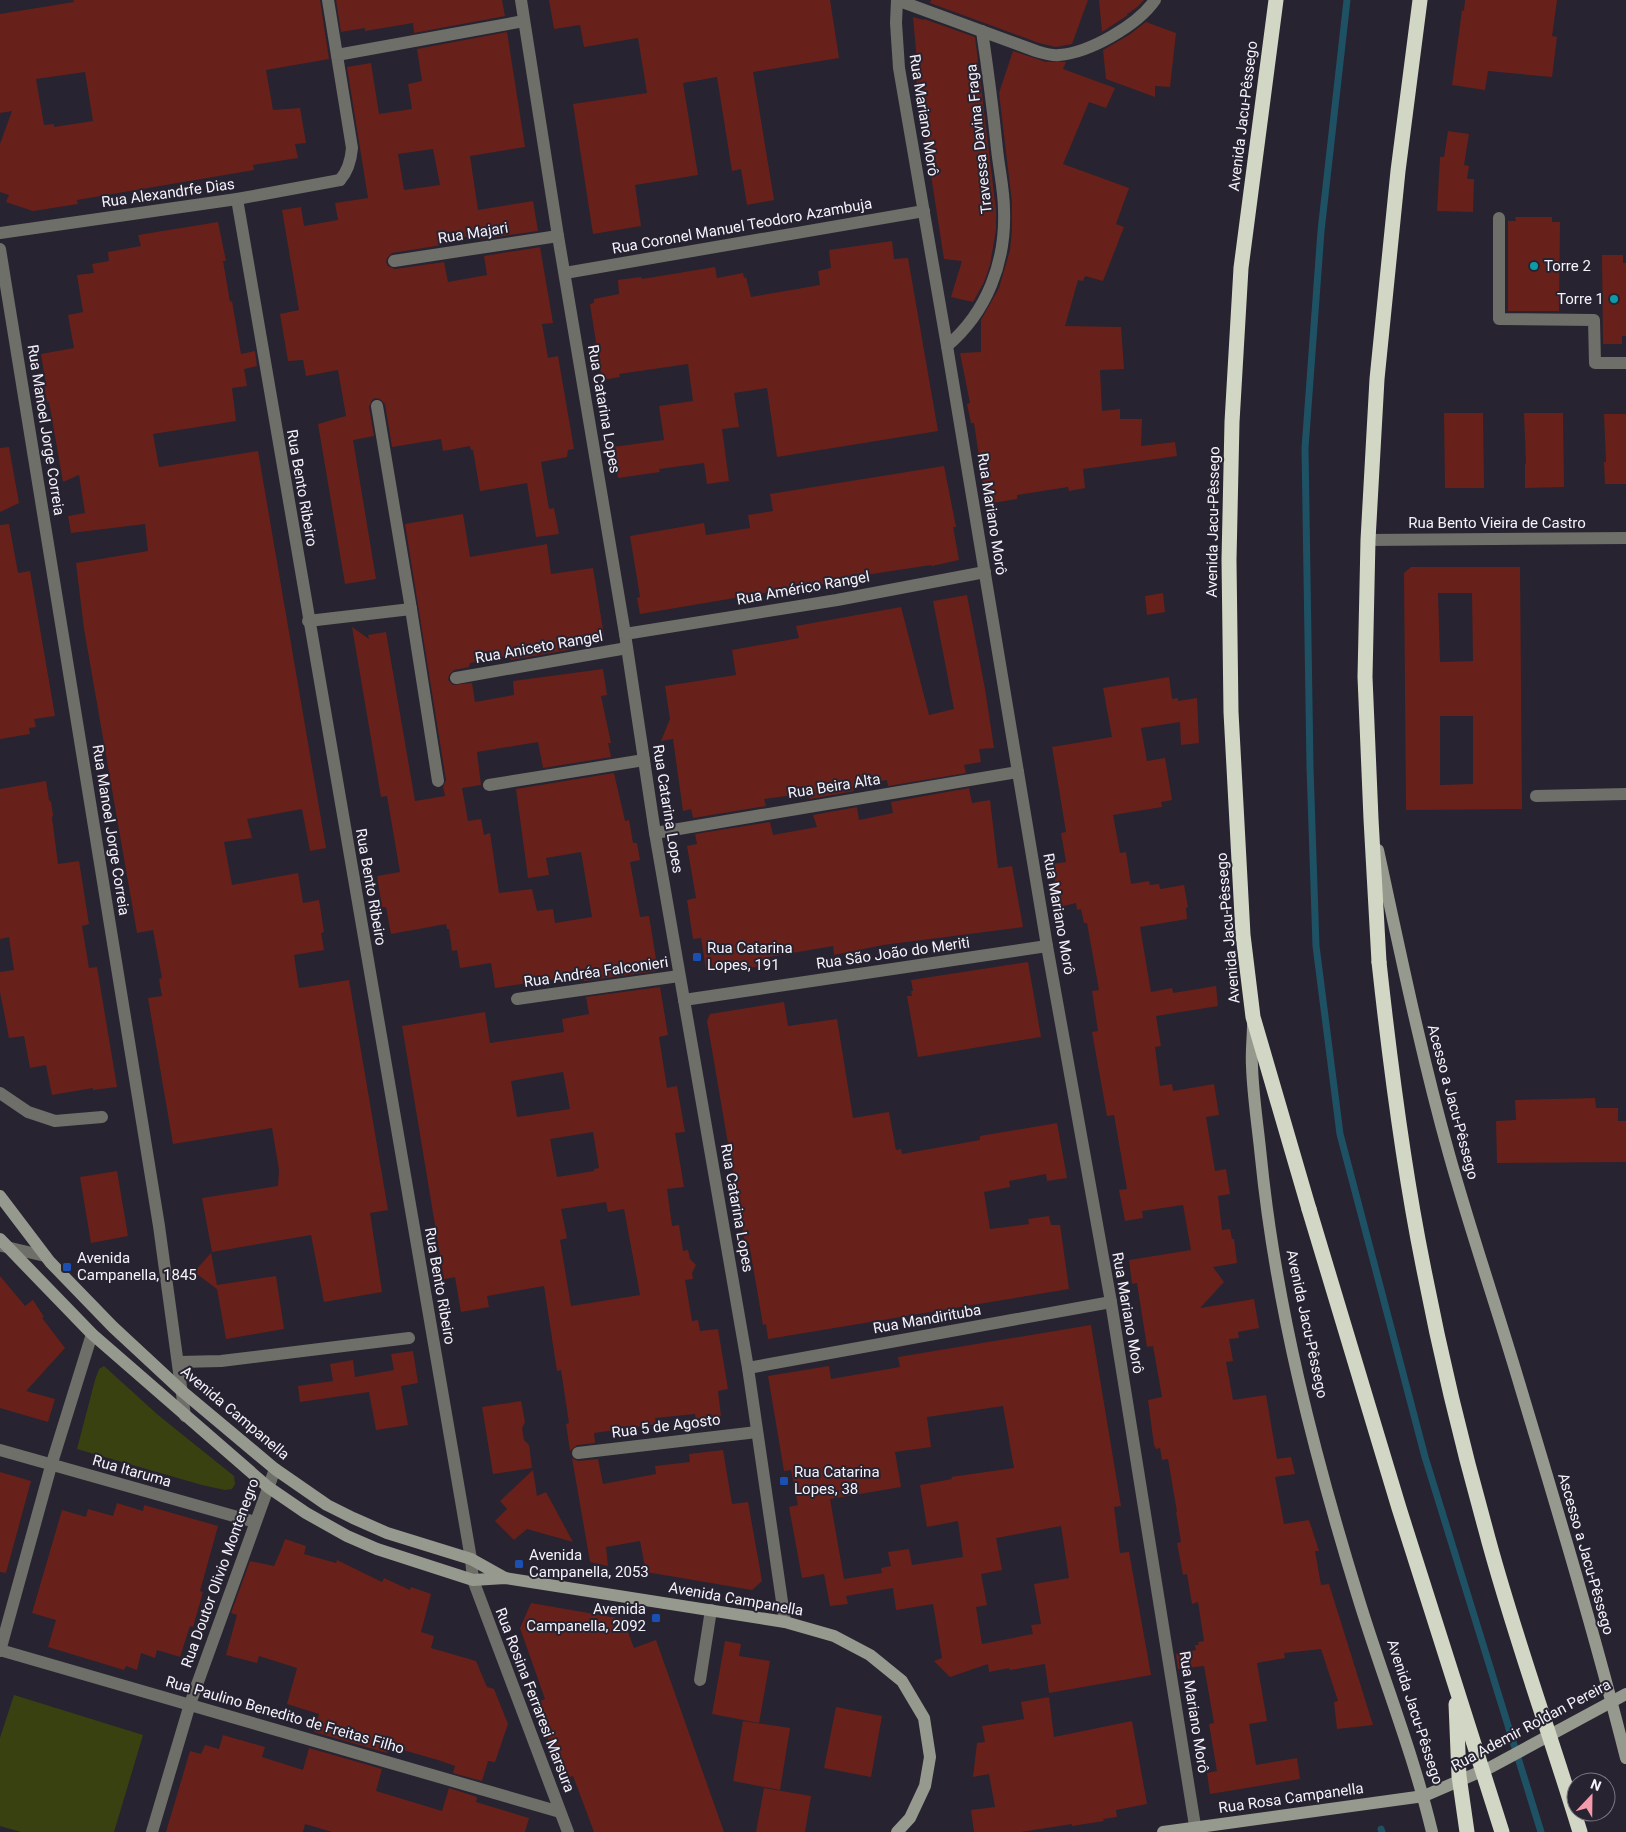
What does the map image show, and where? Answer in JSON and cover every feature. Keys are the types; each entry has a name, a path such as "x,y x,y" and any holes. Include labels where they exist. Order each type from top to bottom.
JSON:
{"highway":[{"path":"1267,0 1275,7"},
{"path":"1420,0 1398,171 1376,379 1368,540 1365,677 1379,962 1388,1048 1422,1264 1454,1405 1485,1529 1580,1832"},
{"name":"Avenida Jacu-Pêssego","path":"1253,1017 1243,935 1230,712 1228,560 1232,422 1241,268 1275,7"},
{"path":"1253,1017 1394,1490 1502,1832"},
{"path":"1456,1690 1459,1776 1468,1832"}],"street":[{"path":"328,0 337,55 524,21"},
{"name":"Rua Catarina Lopes","path":"521,0 558,236 625,634 655,833 748,1368 784,1622"},
{"path":"897,0 1036,51 1057,56 1082,51 1112,36 1138,17 1155,0"},
{"name":"Rua Mariano Morô","path":"897,0 896,24 899,68 948,346 1047,946 1111,1302 1196,1830"},
{"name":"Travessa Davina Fraga","path":"948,346 975,317 994,279 1002,247 1004,210 982,31"},
{"name":"Rua Alexandrfe Dias","path":"0,233 237,199 340,180 346,173 350,163 352,148 337,55"},
{"name":"Rua Bento Ribeiro","path":"237,199 308,621 471,1559 473,1580"},
{"name":"Rua Coronel Manuel Teodoro Azambuja","path":"565,273 924,211"},
{"path":"1499,218 1499,320 1594,320 1595,363 1626,363"},
{"name":"Rua Majari","path":"394,261 558,236"},
{"name":"Rua Manoel Jorge Correia","path":"0,249 156,1207 185,1416"},
{"path":"377,406 438,781"},
{"name":"Rua Bento Vieira de Castro","path":"1368,540 1626,538"},
{"name":"Rua Américo Rangel","path":"625,634 837,600 985,572"},
{"path":"308,621 411,609"},
{"name":"Rua Aniceto Rangel","path":"456,678 627,648"},
{"path":"489,785 644,760"},
{"name":"Rua Beira Alta","path":"655,833 1018,772"},
{"path":"1536,796 1626,794"},
{"name":"Acesso a Jacu-Pêssego","path":"1371,819 1417,1033 1482,1267 1521,1388"},
{"name":"Rua São João do Meriti","path":"684,1000 1047,946"},
{"name":"Rua Andréa Falconieri","path":"517,999 679,976"},
{"name":"Avenida Jacu-Pêssego","path":"1253,1017 1252,1065 1266,1212 1293,1352 1320,1466 1358,1598 1424,1796 1432,1832"},
{"path":"0,1093 28,1112 55,1121 102,1117"},
{"name":"Avenida Campanella","path":"0,1196 45,1256 113,1327 182,1392 275,1469 327,1504 353,1518 387,1533 471,1559 505,1578"},
{"path":"2,1244 45,1256"},
{"name":"Avenida Campanella","path":"2,1244 92,1334 268,1487 306,1513 347,1536 377,1549 473,1580 505,1578 784,1622 834,1636 870,1655 902,1681 924,1718 930,1757 925,1786 910,1818 897,1832"},
{"name":"Rua Mandirituba","path":"748,1368 1111,1302"},
{"path":"0,1651 51,1466 92,1334"},
{"path":"178,1362 221,1361 409,1338"},
{"name":"Ascesso a Jacu-Pêssego","path":"1521,1388 1612,1702 1626,1758"},
{"name":"Rua 5 de Agosto","path":"578,1453 757,1432"},
{"name":"Rua Itaruma","path":"0,1450 51,1466 255,1522"},
{"name":"Rua Doutor Olivio Montenegro","path":"152,1832 190,1704 275,1469"},
{"name":"Rua Rosina Ferraresi Marsura","path":"473,1580 568,1832"},
{"path":"700,1680 711,1610"},
{"name":"Rua Paulino Benedito de Freitas Filho","path":"0,1651 190,1704 560,1812"},
{"name":"Rua Ademir Roldan Pereira","path":"1424,1796 1491,1768 1626,1694"},
{"name":"Rua Rosa Campanella","path":"1163,1832 1196,1830 1424,1796"}],"green space":[{"path":"104,1366 158,1415 234,1476 235,1484 232,1489 225,1490 202,1485 77,1449 95,1380 99,1369"},
{"path":"14,1695 143,1735 114,1832 21,1832 0,1826 0,1738"}],"building":[{"path":"73,0 320,0 329,59 266,70 273,110 300,108 306,143 295,144 298,158 253,165 254,170 77,200 78,204 33,211 6,202 9,195 0,192 0,144 12,111 0,113 0,14 74,2","holes":["85,72 93,121 54,127 54,124 44,125 36,79"]},
{"path":"336,0 502,0 505,16 414,33 413,23 365,31 365,28 341,32"},
{"path":"549,0 830,0 839,58 753,72 774,200 747,205 741,169 732,171 717,77 683,83 698,175 635,185 641,226 593,234 573,104 647,93 638,38 584,47 580,25 554,29"},
{"path":"931,0 1088,0 1072,44 1056,47 1039,43 930,3"},
{"path":"1099,0 1144,0 1126,15 1128,15 1102,32"},
{"path":"1465,0 1557,0 1552,36 1557,37 1552,77 1488,71 1485,90 1452,85"},
{"path":"913,17 975,37 996,210 996,229 990,265 984,282 973,302 951,297 962,261 944,259 915,72 918,72"},
{"path":"1146,22 1176,33 1170,87 1155,86 1155,97 1106,79 1103,50 1129,35"},
{"path":"507,32 525,147 470,156 478,210 533,201 538,231 481,239 481,235 441,240 442,245 392,253 386,262 388,266 395,269 444,262 448,282 487,275 484,256 540,247 553,323 542,324 548,358 558,356 574,449 568,450 567,457 541,462 549,509 554,508 559,534 536,537 527,483 480,491 473,450 471,450 470,446 443,451 441,439 392,447 385,404 380,399 375,398 369,407 374,436 353,440 376,579 345,584 318,424 346,416 338,370 306,376 303,360 288,361 280,314 299,310 282,210 301,207 304,226 338,220 335,203 368,198 347,67 371,63 379,114 412,109 408,84 422,81 417,49","holes":["433,149 440,185 404,190 398,154"]},
{"path":"1013,51 1046,62 1066,62 1063,69 1115,88 1106,108 1089,102 1063,164 1129,188 1116,224 1124,227 1103,281 1085,276 1083,281 1078,280 1065,326 1121,327 1124,369 1100,370 1102,411 1120,409 1120,419 1142,419 1141,446 1175,442 1177,456 1083,469 1085,488 1069,491 1068,487 1017,495 1017,499 986,504 974,423 971,423 967,404 970,403 960,353 981,352 981,320 999,288 1010,250 1012,202 999,93"},
{"path":"1448,131 1469,134 1464,165 1469,166 1467,179 1474,179 1473,212 1437,211 1440,157 1444,157"},
{"name":"Torre 2","path":"1515,217 1552,217 1552,222 1560,222 1559,311 1508,311 1508,221 1516,221"},
{"path":"218,222 226,261 223,261 230,302 232,301 241,354 255,351 257,366 244,369 247,386 232,388 236,421 153,434 159,467 258,451 326,848 310,851 302,809 247,819 252,838 224,842 232,885 298,873 303,903 319,900 324,932 321,933 324,950 294,955 299,988 349,980 388,1210 370,1213 382,1292 324,1302 311,1235 212,1252 202,1198 278,1186 279,1170 272,1128 173,1144 148,998 162,996 159,979 162,978 153,930 137,933 84,629 76,563 148,551 145,524 71,533 68,516 85,513 79,475 63,482 49,402 47,402 44,385 46,385 41,354 74,348 68,315 83,312 77,275 94,273 92,264 109,261 108,252 141,246 138,235"},
{"path":"892,241 894,259 908,258 938,431 777,457 767,388 734,393 739,427 722,429 729,481 707,484 704,463 659,469 660,472 618,478 613,447 664,440 659,406 693,401 688,364 619,374 620,377 602,380 590,304 594,303 594,299 619,294 618,280 641,277 642,279 715,267 717,278 743,273 744,278 746,277 751,297 820,285 818,271 831,268 829,250"},
{"name":"Torre 1","path":"1602,255 1623,255 1623,263 1626,263 1626,336 1622,336 1622,344 1603,344"},
{"path":"1444,413 1483,413 1484,488 1445,488"},
{"path":"1524,413 1563,413 1564,487 1525,488"},
{"path":"1604,414 1626,414 1626,484 1605,484"},
{"path":"9,447 19,503 0,512 0,448"},
{"path":"944,466 956,527 953,527 959,560 932,566 872,574 800,589 800,587 640,614 637,598 640,597 630,536 704,523 706,535 750,528 748,515 773,511 770,494"},
{"path":"463,514 470,557 547,544 551,574 593,568 604,636 568,650 511,660 510,656 470,663 469,667 454,670 449,675 448,680 453,685 472,683 475,702 514,695 513,681 603,669 607,695 601,696 611,743 608,743 611,757 543,768 538,742 477,752 481,785 462,788 468,821 481,819 484,835 490,833 499,893 532,889 537,911 553,909 555,923 592,917 581,852 546,858 549,875 528,878 516,789 614,773 625,821 629,820 633,843 637,843 640,860 630,862 640,917 649,916 658,971 584,981 583,975 495,988 491,963 460,968 457,950 452,951 449,929 447,929 446,924 391,934 386,907 382,907 377,876 400,872 387,796 381,797 352,627 369,639 368,635 386,632 415,801 445,796 443,787 446,780 405,524"},
{"path":"9,524 18,573 30,571 55,716 34,719 36,727 29,728 30,734 0,739 0,525"},
{"path":"1411,567 1520,567 1522,809 1406,810 1404,573","holes":["1438,593 1472,593 1473,661 1440,662","1440,716 1473,716 1473,784 1440,785"]},
{"path":"1163,593 1165,612 1147,615 1145,596"},
{"path":"967,595 994,748 979,749 981,762 964,765 966,773 888,786 887,780 853,786 854,791 810,799 808,793 764,799 766,806 693,818 691,809 683,811 673,739 661,741 670,719 665,686 736,675 732,650 799,638 796,626 901,607 929,715 954,709 933,601"},
{"path":"1169,677 1172,699 1178,698 1178,701 1197,698 1199,743 1181,745 1180,722 1141,728 1147,761 1165,758 1172,800 1161,802 1162,807 1113,815 1120,853 1126,852 1131,884 1149,881 1150,885 1159,884 1160,889 1184,885 1188,907 1186,908 1187,919 1140,927 1151,992 1172,988 1173,993 1216,986 1218,1006 1156,1016 1161,1046 1155,1047 1160,1086 1172,1084 1173,1091 1214,1084 1219,1115 1206,1117 1215,1171 1226,1169 1230,1194 1218,1196 1222,1230 1230,1229 1232,1239 1234,1239 1237,1263 1213,1267 1224,1282 1200,1308 1254,1299 1259,1328 1238,1332 1239,1338 1229,1339 1233,1361 1226,1362 1233,1400 1266,1395 1277,1459 1291,1457 1295,1474 1275,1477 1284,1524 1309,1520 1319,1551 1315,1551 1321,1585 1329,1584 1373,1725 1337,1729 1334,1702 1338,1701 1321,1649 1284,1653 1285,1658 1257,1663 1267,1721 1249,1724 1256,1765 1297,1758 1300,1779 1210,1794 1207,1773 1217,1771 1209,1724 1214,1723 1204,1666 1178,1669 1176,1654 1196,1650 1195,1645 1199,1645 1198,1642 1204,1641 1198,1602 1192,1604 1187,1574 1183,1575 1177,1543 1181,1542 1168,1459 1162,1460 1160,1448 1156,1449 1154,1445 1148,1400 1162,1397 1153,1346 1147,1347 1137,1283 1132,1284 1129,1260 1191,1250 1183,1205 1142,1211 1143,1218 1125,1221 1119,1190 1127,1189 1114,1115 1107,1116 1092,1032 1098,1031 1092,991 1099,990 1087,923 1084,923 1081,909 1077,910 1076,903 1059,907 1052,864 1066,862 1061,833 1066,832 1052,747 1112,737 1103,688"},
{"path":"46,781 53,815 58,864 79,861 89,924 82,926 89,968 97,967 117,1087 93,1090 93,1088 52,1095 46,1065 30,1068 24,1036 9,1038 0,992 0,972 14,970 9,937 0,939 0,789"},
{"path":"969,788 972,803 990,800 998,868 1012,866 1023,927 883,945 834,955 833,946 763,958 764,966 734,970 734,965 706,969 701,938 693,939 687,900 696,898 687,846 697,844 695,834 770,822 773,835 817,827 813,815 857,807 859,820 893,813 891,802"},
{"path":"1028,962 1041,1037 918,1057 907,996 912,996 911,980"},
{"path":"660,987 668,1035 659,1037 667,1088 677,1086 685,1132 675,1133 684,1187 667,1189 672,1226 679,1225 683,1251 688,1250 690,1259 696,1265 692,1273 693,1279 685,1280 692,1321 698,1320 700,1331 718,1329 728,1389 718,1391 721,1416 696,1419 695,1414 655,1418 656,1424 594,1433 595,1443 577,1445 570,1451 566,1424 569,1423 561,1370 557,1371 544,1286 487,1296 489,1307 461,1312 455,1277 444,1279 402,1026 485,1012 490,1043 564,1032 562,1019 589,1014 586,997","holes":["563,1072 570,1109 517,1117 511,1081","593,1132 599,1168 594,1169 594,1171 557,1177 550,1139","606,1202 608,1212 624,1209 640,1295 571,1306 560,1240 567,1238 561,1209"]},
{"path":"784,1002 788,1026 837,1019 853,1118 889,1112 896,1150 901,1149 902,1154 980,1140 980,1136 1057,1123 1067,1178 1047,1181 1046,1174 1009,1181 1010,1187 984,1192 990,1229 1029,1224 1028,1219 1049,1216 1051,1225 1060,1225 1069,1289 768,1339 766,1324 763,1325 749,1243 745,1243 707,1021 710,1014"},
{"path":"1595,1098 1596,1108 1618,1108 1618,1121 1626,1121 1626,1162 1497,1163 1496,1121 1516,1120 1515,1100"},
{"path":"117,1171 128,1236 91,1243 80,1177"},
{"path":"211,1253 217,1285 276,1276 284,1329 226,1339 217,1289 194,1272"},
{"path":"0,1276 25,1306 33,1300 44,1317 42,1318 65,1348 26,1391 55,1399 48,1422 0,1408"},
{"path":"1091,1325 1121,1506 1114,1507 1120,1553 1129,1552 1151,1675 1049,1693 1045,1664 989,1672 988,1664 950,1677 934,1661 942,1658 933,1604 896,1610 893,1588 846,1596 848,1604 830,1606 824,1574 802,1578 789,1507 798,1505 791,1470 784,1471 768,1376 829,1366 831,1379 900,1367 898,1357","holes":["1003,1406 1014,1468 951,1477 952,1479 920,1485 927,1527 958,1521 963,1557 912,1565 909,1549 888,1552 891,1566 881,1568 882,1573 844,1579 830,1499 901,1487 895,1452 931,1447 927,1417","1061,1526 1069,1578 1034,1584 1041,1624 1031,1625 1033,1634 982,1644 976,1607 987,1605 981,1574 1002,1570 996,1538"]},
{"path":"413,1351 418,1383 401,1386 408,1425 376,1430 369,1392 300,1402 298,1386 333,1381 330,1364 353,1360 355,1377 394,1370 391,1354"},
{"path":"521,1401 525,1422 522,1428 524,1440 529,1445 532,1468 493,1474 482,1407"},
{"path":"723,1450 732,1504 748,1502 762,1581 752,1590 646,1572 640,1541 606,1547 608,1566 590,1562 572,1458 578,1461 598,1459 603,1484 656,1474 655,1466 690,1462 689,1454"},
{"path":"533,1470 537,1496 546,1492 573,1542 527,1529 514,1540 495,1521 507,1509 500,1501"},
{"path":"0,1472 31,1481 6,1573 0,1572"},
{"path":"117,1503 143,1511 144,1505 218,1526 200,1591 203,1592 193,1627 190,1626 180,1657 157,1650 155,1658 141,1653 137,1670 126,1666 124,1670 48,1647 56,1620 32,1613 62,1510 86,1517 88,1509 113,1516"},
{"path":"285,1539 306,1546 304,1554 336,1563 337,1560 382,1582 384,1578 410,1590 411,1587 431,1594 421,1632 434,1636 431,1648 476,1661 487,1687 494,1689 508,1724 495,1762 488,1761 482,1781 453,1773 455,1766 438,1760 389,1746 387,1753 314,1732 319,1714 287,1704 297,1668 259,1656 257,1663 226,1655 237,1615 231,1613 250,1561 274,1566"},
{"path":"531,1603 623,1619 634,1648 656,1640 724,1832 594,1832 573,1776 563,1780 535,1703 545,1699 520,1628"},
{"path":"725,1641 741,1644 739,1656 770,1661 759,1723 712,1714"},
{"path":"1049,1697 1054,1737 1132,1721 1147,1804 1116,1810 1117,1817 1103,1819 1104,1821 1021,1832 974,1832 971,1810 995,1807 989,1774 973,1777 977,1743 985,1742 982,1726 1024,1719 1021,1702"},
{"path":"836,1707 882,1716 871,1777 824,1768"},
{"path":"743,1721 790,1728 780,1790 733,1781"},
{"path":"223,1735 265,1747 262,1757 303,1770 309,1748 382,1769 376,1791 442,1811 449,1788 477,1797 476,1802 529,1818 525,1832 332,1832 305,1824 303,1832 166,1832 190,1751 201,1754 205,1745 219,1749"},
{"path":"764,1788 811,1796 805,1832 756,1832"}],"waterway":[{"path":"1347,0 1321,231 1305,448 1310,767 1316,946 1340,1134 1425,1457 1541,1832"}],"place":[{"name":"Torre 2","path":"1534,266"},
{"name":"Torre 1","path":"1614,299"},
{"name":"Rua Catarina Lopes, 191","path":"697,957"},
{"name":"Avenida Campanella, 1845","path":"67,1267"},
{"name":"Rua Catarina Lopes, 38","path":"784,1481"},
{"name":"Avenida Campanella, 2053","path":"519,1564"},
{"name":"Avenida Campanella, 2092","path":"656,1618"}]}
